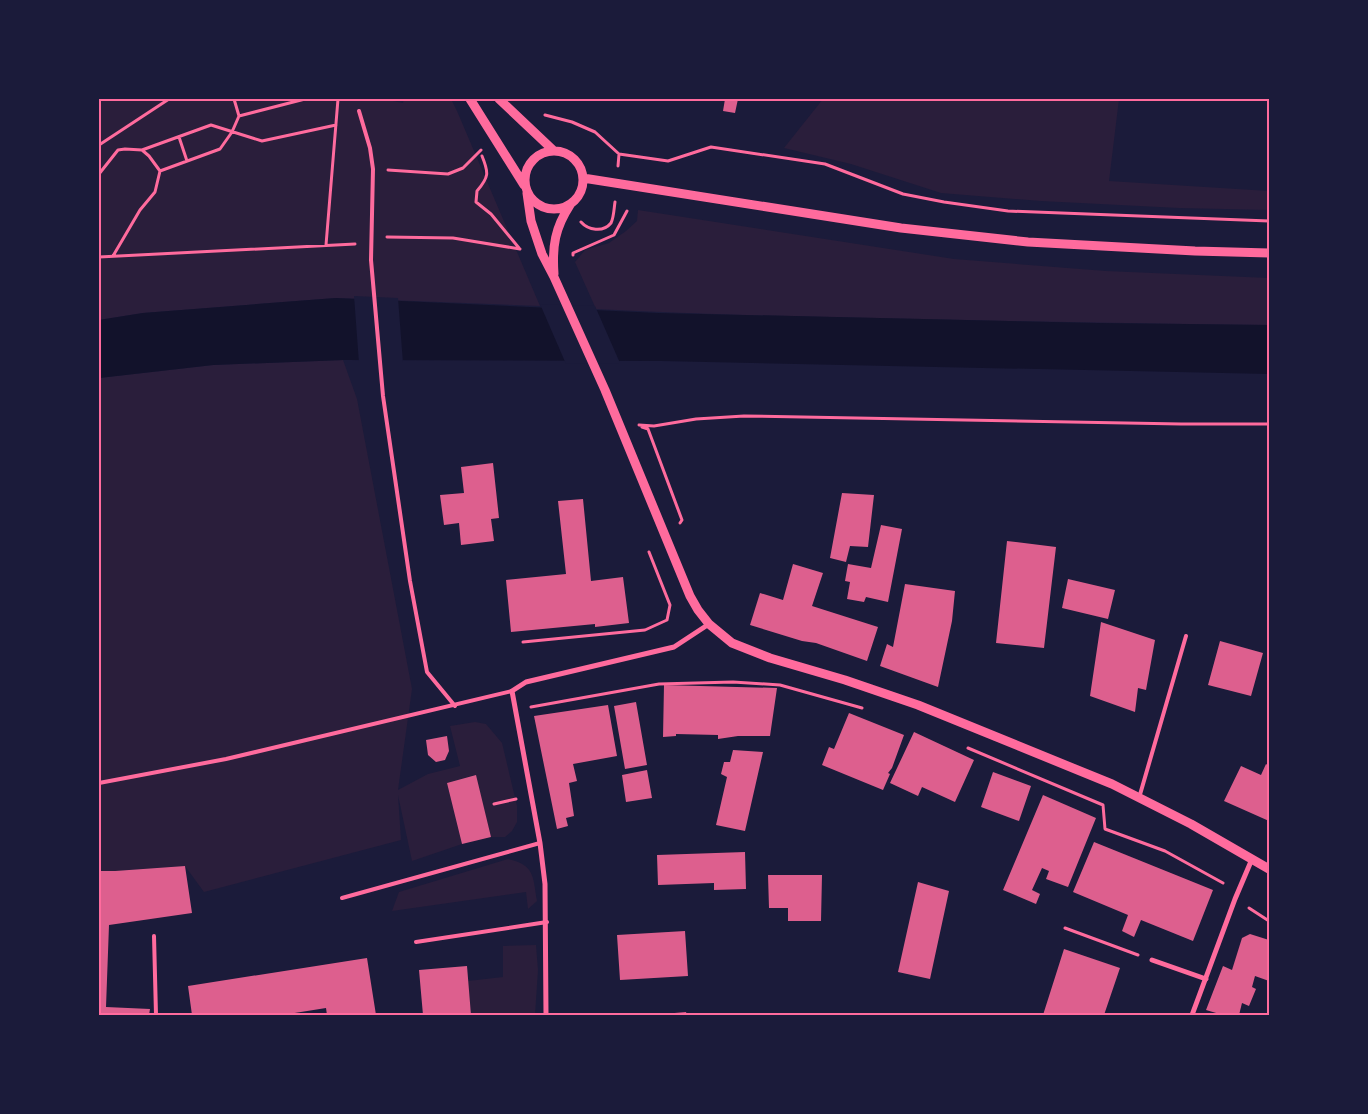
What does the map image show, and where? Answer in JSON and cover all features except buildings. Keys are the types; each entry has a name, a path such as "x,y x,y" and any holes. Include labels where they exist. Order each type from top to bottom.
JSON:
{"street":[{"path":"470,99 532,201 546,208 563,208 570,204"},
{"path":"499,99 553,150 568,154 574,158 582,171 581,192 570,204 561,219 552,253 554,277"},
{"path":"553,150 545,152 531,161 524,175 531,221 536,237 613,410 690,596 709,624 732,643 770,658 845,680 918,705 1112,784 1191,824 1269,869"},
{"path":"583,178 900,228 1048,243 1195,252 1269,253"},
{"path":"546,1015 547,922 545,884 540,843 512,691 526,682 674,647 709,624"},
{"path":"1192,1015 1235,898 1252,859"},
{"path":"1152,960 1206,979"}],"lane":[{"path":"359,111 370,148 373,169 371,237 382,396 410,581 428,672 455,706"},
{"path":"1139,798 1186,636"},
{"path":"99,783 226,759 512,691"},
{"path":"342,898 540,843"},
{"path":"416,942 547,922"},
{"path":"154,936 156,1015"}],"path":[{"path":"99,145 169,99"},
{"path":"160,171 220,149 232,132 239,116 234,99"},
{"path":"239,116 305,99"},
{"path":"326,246 338,99"},
{"path":"539,113 572,122 595,132 619,154 668,161 711,147 825,164 903,194 1008,211 1269,221"},
{"path":"99,174 118,150 142,150 211,125 262,141 336,125"},
{"path":"179,137 187,161"},
{"path":"99,257 353,245 371,237 452,238 521,249 491,214 476,202 477,191 485,182 488,170 476,142"},
{"path":"113,256 140,210 155,192 160,171 142,150"},
{"path":"373,169 448,174 463,168 480,151"},
{"path":"581,222 585,227 596,230 605,228 611,222 615,205"},
{"path":"572,258 573,253 614,235 627,211"},
{"path":"678,526 682,520 648,429 639,425 654,426 696,419 744,416 1269,424"},
{"path":"523,642 645,630 668,620 670,604 648,551"},
{"path":"528,708 659,684 733,682 780,685 864,708"},
{"path":"965,747 1103,805 1106,829 1165,851 1224,884"},
{"path":"494,804 519,798"},
{"path":"1249,908 1269,921"},
{"path":"1065,928 1152,960"}],"shaded area":[{"path":"99,99 383,99 403,103 404,99 451,99 540,306 336,298 143,313 99,320"},
{"path":"823,99 1119,99 1109,181 1269,191 1269,210 1179,208 1041,201 941,193 851,164 784,148"},
{"path":"638,210 954,259 1106,271 1269,278 1269,325 701,314 596,309 575,262 585,250 609,243 626,231 637,221"},
{"path":"336,298 658,313 1269,325 1269,374 661,361 343,360 213,365 99,378 99,320 143,313"},
{"path":"343,360 357,399 412,689 398,790 428,774 460,766 450,726 475,722 486,724 502,743 517,806 517,822 512,831 505,837 491,837 475,775 447,783 462,844 412,861 398,795 401,840 204,892 185,866 99,871 99,378 213,365"},
{"path":"508,859 523,865 531,873 537,901 528,909 526,892 392,911 399,892"},
{"path":"536,945 538,970 535,1015 471,1015 468,981 503,977 503,946"}],"pier":[{"path":"354,296 398,298 403,363 359,363"},
{"path":"540,304 595,306 620,363 566,364"}]}
